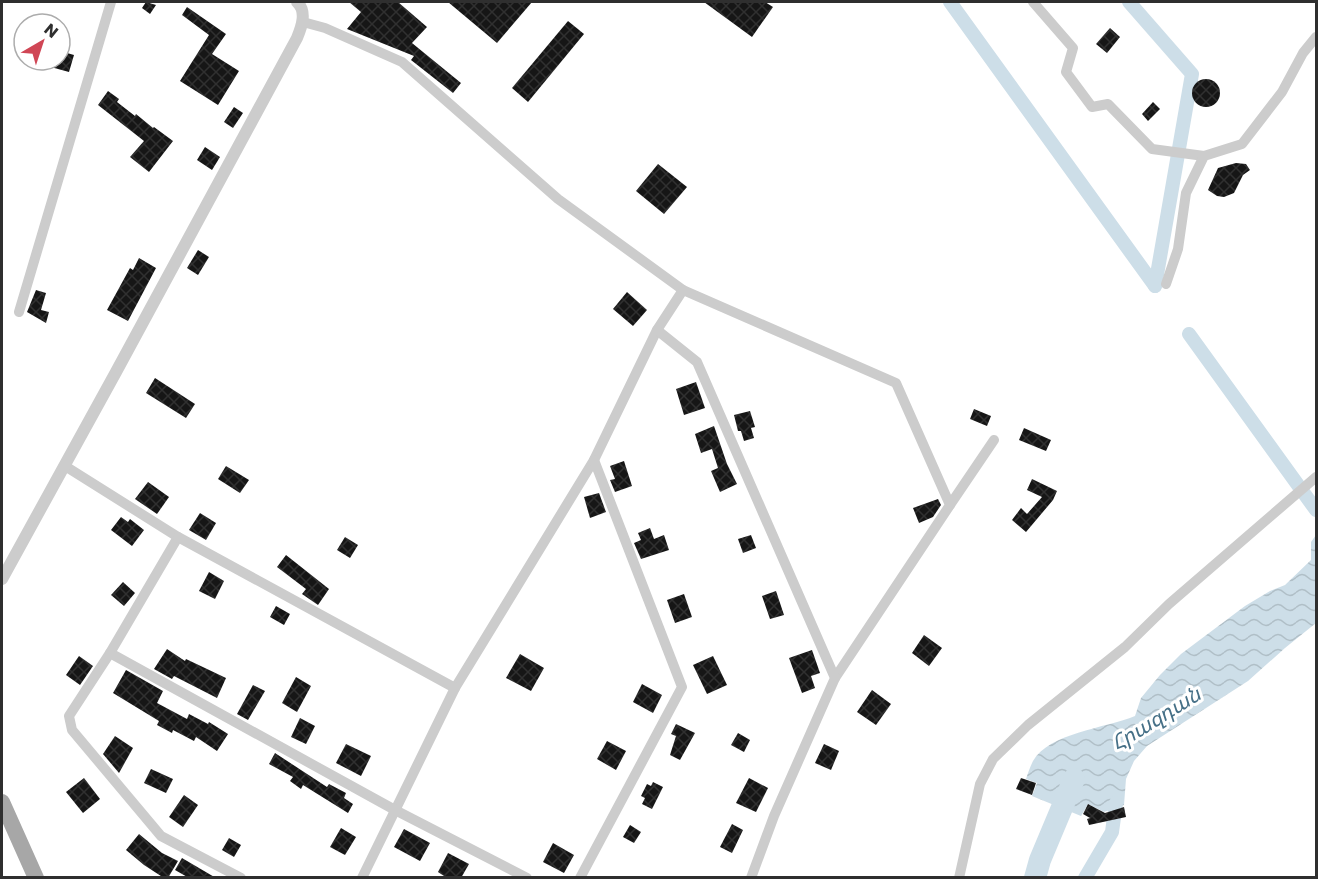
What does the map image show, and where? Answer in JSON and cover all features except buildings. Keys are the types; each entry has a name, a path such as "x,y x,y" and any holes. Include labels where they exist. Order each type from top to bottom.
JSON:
{"main road":[{"path":"2,802 36,878"}],"street":[{"path":"19,312 111,2"},
{"path":"2,579 277,75 303,22 301,5 297,2"},
{"path":"1033,2 1073,48 1066,72 1092,107 1108,105 1152,149 1204,156 1242,144 1282,92 1303,53 1317,37"},
{"path":"303,22 325,28 402,62 558,199 683,290 896,383 950,505"},
{"path":"1166,284 1178,249 1186,193 1204,156"},
{"path":"362,878 455,688 594,460 657,330 683,290"},
{"path":"657,330 697,362 835,678"},
{"path":"751,878 774,816 835,678 994,440"},
{"path":"580,878 682,687 594,460"},
{"path":"65,466 178,537 455,688"},
{"path":"959,878 980,784 993,759 1028,725 1125,647 1169,604 1317,477"},
{"path":"178,537 110,653 69,716 72,730 161,836 241,878"},
{"path":"110,653 395,810 527,878"}],"water":[{"path":"1316,535 1316,623 1248,681 1147,746 1134,761 1126,779 1124,805 1104,812 1088,804 1081,816 1032,796 1037,783 1026,779 1033,761 1041,752 1052,744 1079,732 1135,716 1141,698 1181,654 1245,606 1285,585 1311,560 1311,542"}],"waterway":[{"path":"950,2 1155,286"},
{"path":"1129,2 1192,74 1155,286"},
{"path":"1189,334 1316,510"},
{"name":"Հրազդան","path":"1035,878 1040,860 1074,779"},
{"path":"1085,878 1112,832 1116,803"}]}
